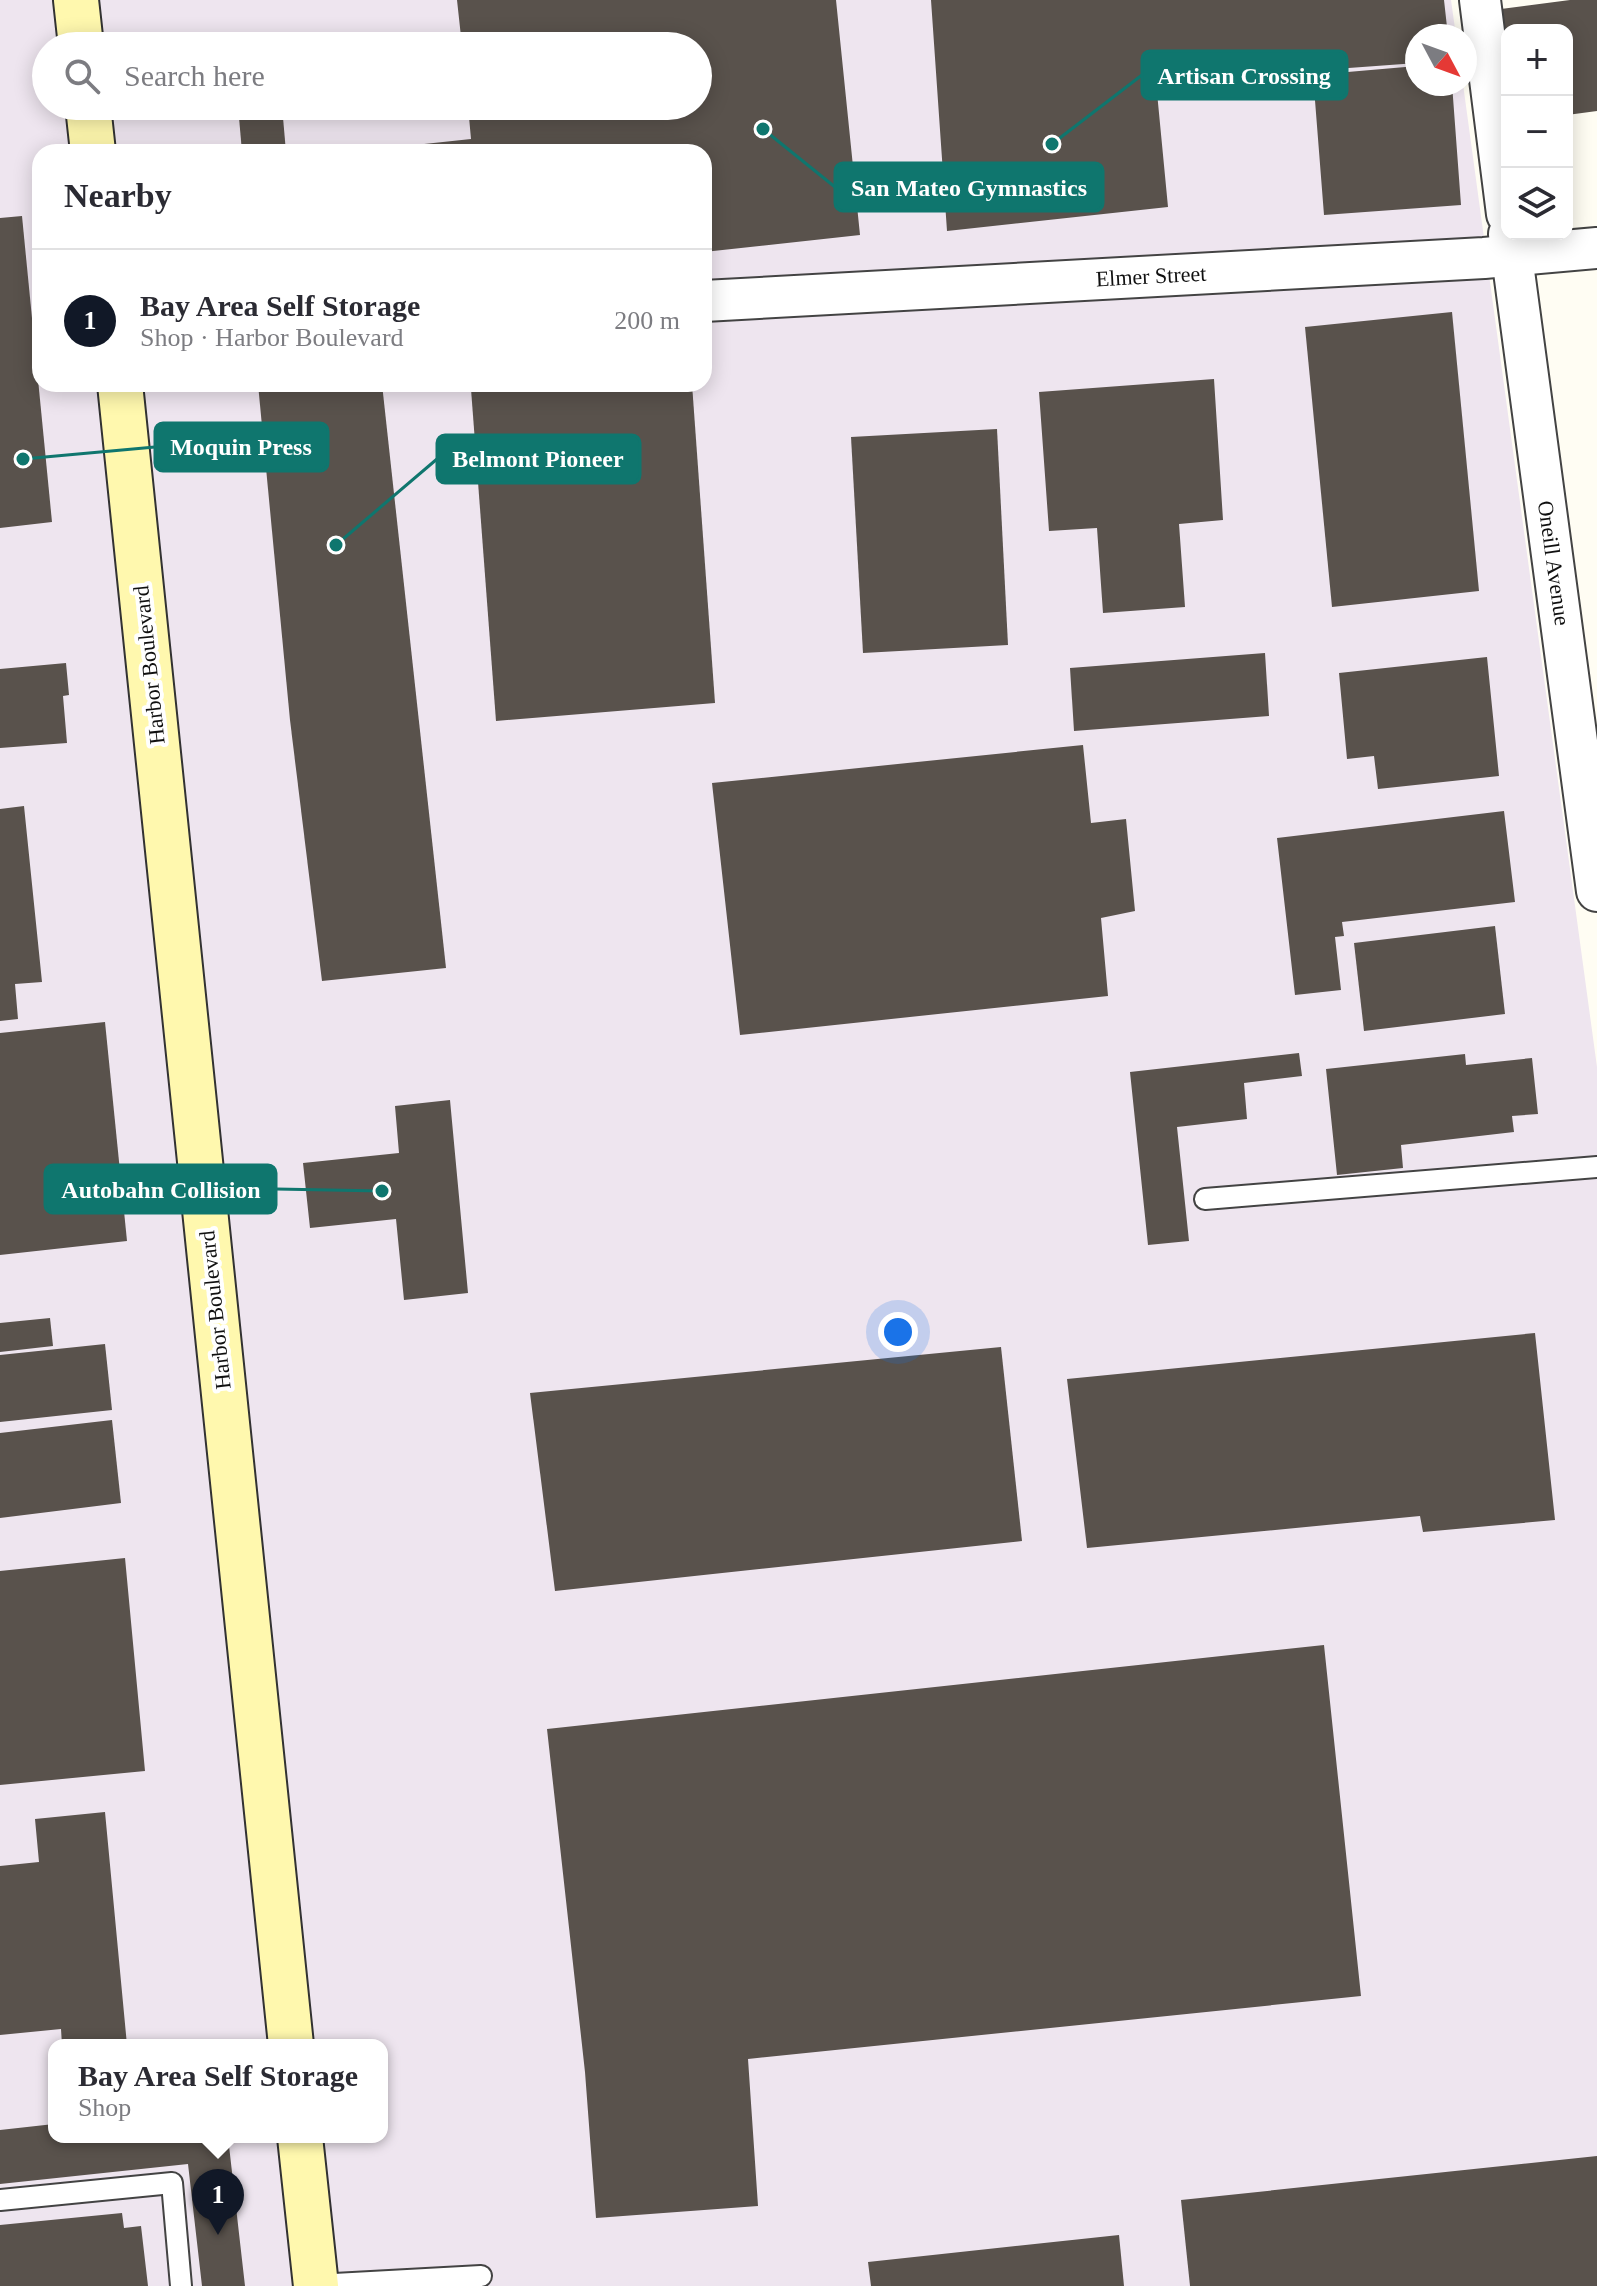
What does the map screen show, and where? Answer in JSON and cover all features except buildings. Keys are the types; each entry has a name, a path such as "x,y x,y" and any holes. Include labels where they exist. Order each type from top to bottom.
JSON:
{"main road":[{"path":"76,0 79,32"},
{"path":"90,120 92,144"},
{"name":"Harbor Boulevard","path":"121,392 290,2039"},
{"path":"301,2143 316,2285"}],"street":[{"path":"1480,0 1501,168"},
{"name":"Elmer Street","path":"712,300 1511,245 1597,248"},
{"name":"Oneill Avenue","path":"1511,245 1586,710 1597,891"}],"lane":[{"path":"1205,1199 1597,1167"},
{"path":"0,2200 172,2183 181,2286"},
{"path":"316,2285 481,2276"}],"shaded area":[{"path":"0,0 1451,0 1454,24 1405,24 1405,96 1465,96 1597,1067 1597,2286 0,2286"}],"place":[{"name":"San Mateo Gymnastics","path":"763,129"},
{"name":"Artisan Crossing","path":"1052,144"},
{"name":"Moquin Press","path":"23,459"},
{"name":"Belmont Pioneer","path":"336,545"},
{"name":"Autobahn Collision","path":"382,1191"},
{"name":"Bay Area Self Storage","path":"218,2235"}]}
